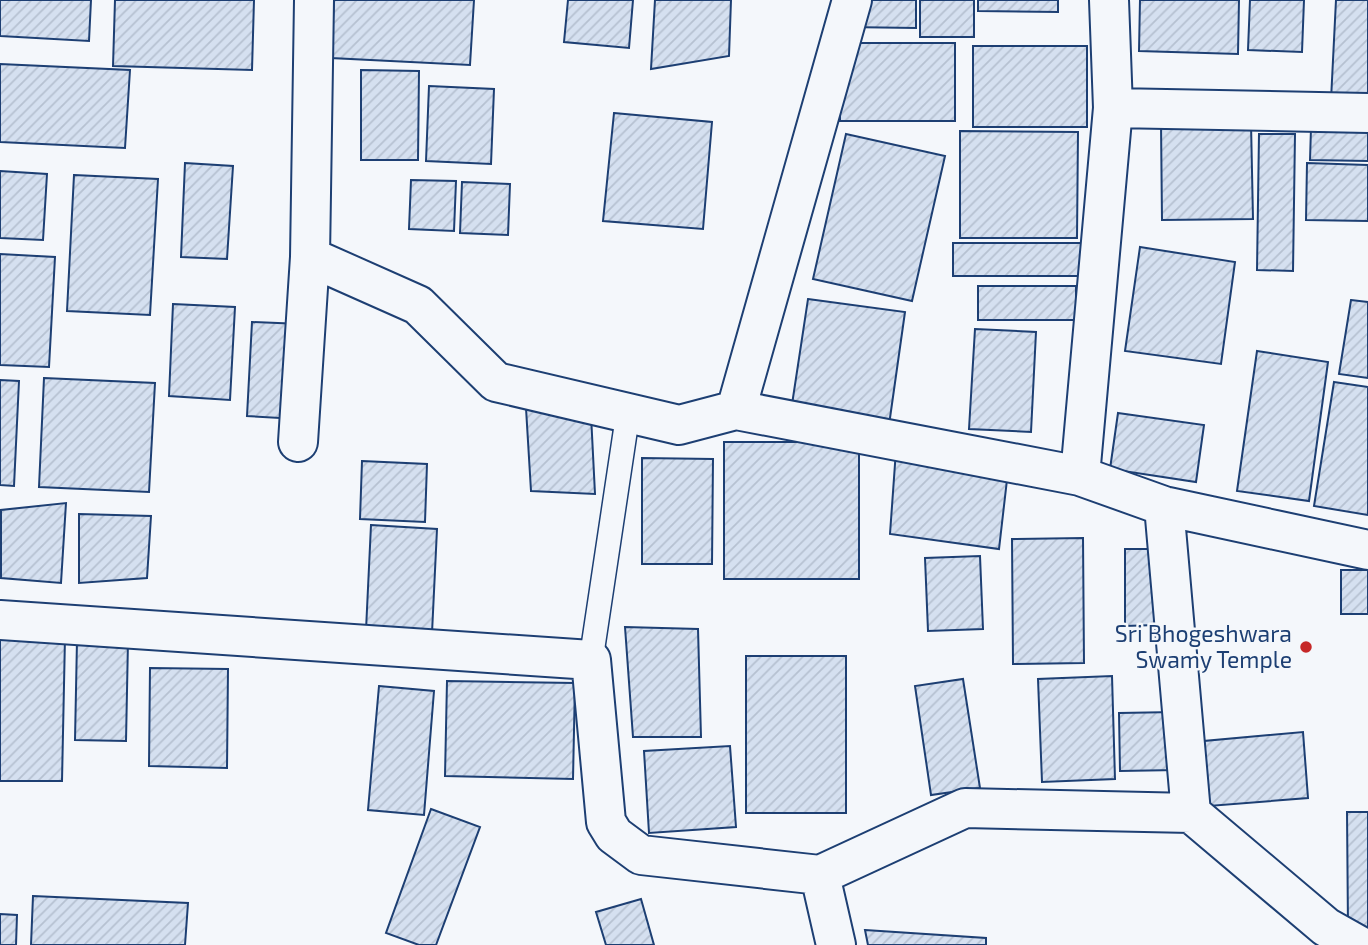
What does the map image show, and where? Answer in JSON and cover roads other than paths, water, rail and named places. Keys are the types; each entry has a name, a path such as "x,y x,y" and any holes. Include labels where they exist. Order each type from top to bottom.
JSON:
{"street":[{"path":"298,442 310,257 314,0"},
{"path":"736,410 852,0"},
{"path":"1080,476 1113,108 1109,0"},
{"path":"1113,108 1368,113"},
{"path":"310,257 418,305 496,382 679,425 736,410 1080,476 1164,506 1368,550"},
{"path":"1164,506 1191,813"},
{"path":"0,620 591,660 606,822 614,835 641,855 821,875 965,808 1191,813 1326,927 1359,945"},
{"path":"821,875 836,945"}],"lane":[{"path":"591,660 628,413"}],"place":[{"name":"Sri Bhogeshwara Swamy Temple","path":"1306,647"}]}
